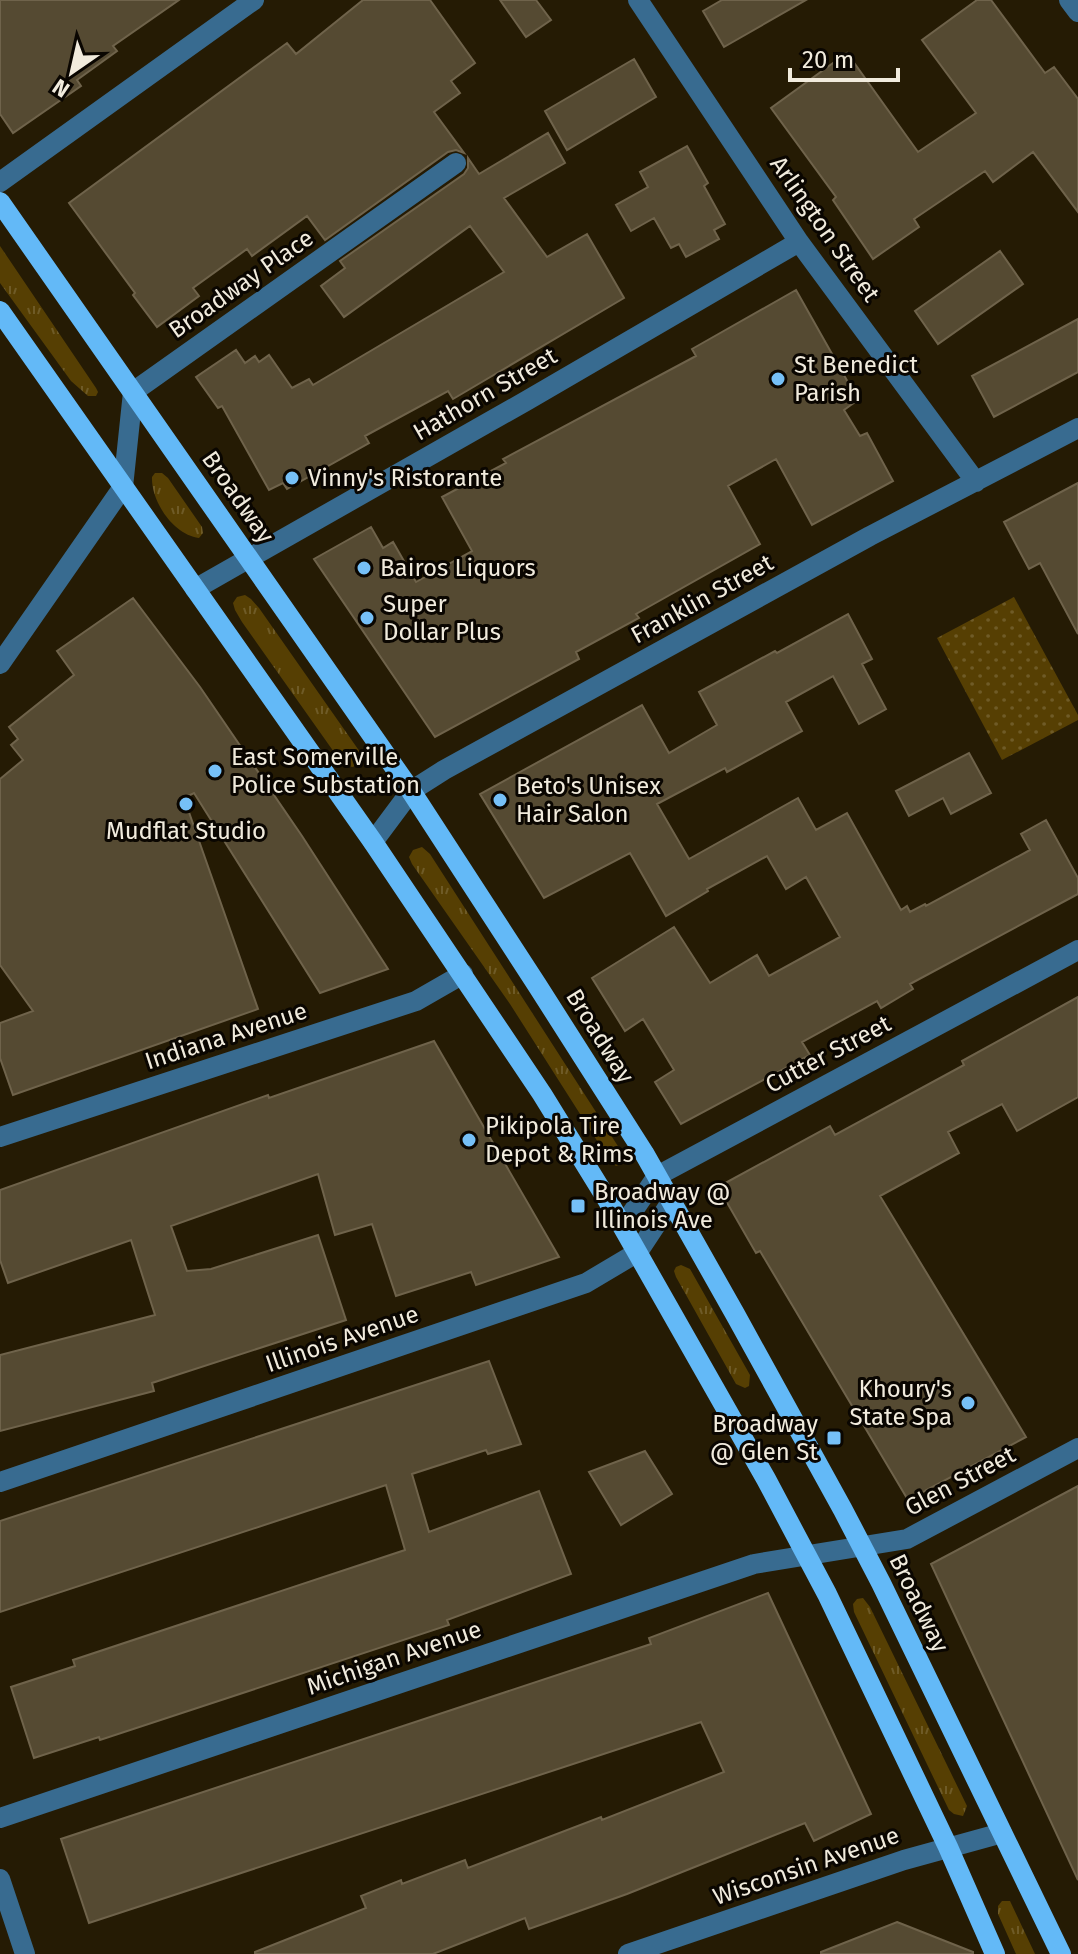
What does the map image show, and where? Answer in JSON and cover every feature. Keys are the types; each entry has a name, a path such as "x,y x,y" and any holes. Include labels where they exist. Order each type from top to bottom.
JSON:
{"main road":[{"name":"Broadway","path":"0,202 411,791 657,1176 861,1545 1061,1954"},
{"path":"0,311 463,974 623,1226 806,1554 948,1847 995,1954"}],"street":[{"path":"0,182 254,0"},
{"name":"Arlington Street","path":"638,0 799,242 976,482"},
{"path":"1069,0 1078,12"},
{"name":"Broadway Place","path":"133,392 456,163"},
{"name":"Hathorn Street","path":"195,589 799,242"},
{"path":"0,664 123,487 133,392"},
{"name":"Franklin Street","path":"373,842 411,791 444,770 870,536 1078,428"},
{"name":"Cutter Street","path":"623,1226 657,1176 1078,950"},
{"name":"Indiana Avenue","path":"0,1137 416,1001 463,974"},
{"name":"Illinois Avenue","path":"0,1482 586,1283 638,1252 671,1202"},
{"name":"Glen Street","path":"806,1554 907,1539 1078,1448"},
{"name":"Michigan Avenue","path":"0,1818 754,1564 806,1554"},
{"name":"Wisconsin Avenue","path":"628,1954 904,1860 1002,1833"},
{"path":"0,1879 25,1954"}],"green space":[{"path":"0,246 96,388 96,396 88,396 71,381 0,283"},
{"path":"155,473 162,473 168,478 202,527 203,533 199,538 181,531 166,516 155,497 152,477"},
{"path":"245,595 259,608 360,752 359,762 353,767 341,762 242,622 233,603 237,597"},
{"path":"1014,597 1078,720 1002,760 937,638"},
{"path":"422,847 430,854 623,1154 621,1164 616,1166 610,1161 510,1004 412,864 409,857 413,850"},
{"path":"681,1265 690,1269 750,1375 749,1386 745,1388 736,1384 676,1277 674,1271"},
{"path":"863,1598 967,1806 963,1816 949,1810 854,1612 853,1604"},
{"path":"1002,1901 1010,1901 1035,1954 1016,1954 998,1914"}],"building":[{"path":"0,0 179,0 113,46 117,51 77,80 81,86 13,133 0,114"},
{"path":"363,0 430,0 475,63 451,81 460,93 434,112 464,153 456,150 448,152 325,240 307,216 252,256 247,249 193,288 199,296 157,327 69,203 287,43 296,54"},
{"path":"500,0 536,0 551,20 526,37"},
{"path":"722,0 806,0 724,47 703,11"},
{"path":"977,0 991,0 1045,73 1054,67 1078,99 1078,212 1033,152 993,182 985,171 914,219 919,227 873,259 833,200 836,197 771,108 847,53 918,152 976,113 922,40"},
{"path":"634,59 656,97 567,150 545,111"},
{"path":"548,133 565,163 504,198 547,257 587,234 624,298 453,399 448,391 365,436 369,443 287,489 283,483 269,490 222,406 218,408 196,377 236,350 245,363 255,356 259,362 269,355 292,388 309,379 313,385 504,272 470,226 344,317 321,286 345,268 340,261 464,174 468,168 468,158 479,174"},
{"path":"687,146 708,183 704,186 725,224 714,230 719,239 686,257 679,244 671,248 654,218 631,231 616,205 648,187 640,172"},
{"path":"1000,251 1023,284 938,344 915,311"},
{"path":"796,290 858,400 844,410 860,436 867,433 893,481 812,525 776,459 728,486 760,544 636,614 639,618 576,652 579,659 435,737 314,559 371,527 383,548 393,542 416,582 472,551 442,497 506,463 503,459 696,356 692,349"},
{"path":"1078,319 1078,372 994,417 972,376"},
{"path":"1078,483 1078,634 1040,563 1029,569 1004,522"},
{"path":"133,598 200,687 388,969 320,993 194,793 184,798 258,1009 13,1095 0,1058 0,1023 33,1011 0,965 0,779 23,760 11,745 18,739 9,727 74,675 57,651"},
{"path":"848,614 872,659 862,664 886,709 859,724 833,676 786,702 802,731 727,772 725,768 657,804 689,859 798,798 816,830 847,813 901,910 907,906 910,912 1030,850 1021,834 1046,820 1078,878 1078,894 910,984 913,989 881,1008 877,1001 802,1042 810,1055 681,1124 655,1082 674,1070 643,1019 625,1031 592,978 674,927 710,983 757,955 769,976 840,937 806,877 786,889 767,856 666,916 630,853 544,898 480,794 642,705 669,753 717,725 699,692"},
{"path":"969,753 991,793 951,814 943,798 909,816 896,791"},
{"path":"1078,997 1078,1097 1017,1131 1002,1104 948,1132 959,1153 880,1196 1026,1437 908,1500 760,1251 756,1253 718,1187 830,1126 835,1135 964,1065 962,1061"},
{"path":"434,1041 559,1257 476,1285 471,1272 396,1296 372,1224 335,1235 318,1174 171,1226 187,1271 211,1269 318,1235 346,1320 152,1383 154,1391 0,1431 0,1355 155,1315 131,1240 8,1283 0,1260 0,1190 268,1095 269,1098"},
{"path":"489,1361 521,1444 488,1454 486,1450 412,1474 429,1532 539,1491 571,1574 447,1620 449,1625 100,1740 99,1737 34,1758 11,1687 75,1666 73,1660 405,1550 386,1485 0,1612 0,1521"},
{"path":"645,1451 672,1494 621,1525 589,1472"},
{"path":"1078,1486 1078,1880 931,1564"},
{"path":"768,1593 871,1814 814,1841 805,1823 627,1894 529,1929 525,1918 433,1954 255,1954 366,1908 361,1896 401,1880 402,1884 465,1860 468,1868 724,1772 701,1722 89,1923 61,1839 651,1644 649,1638"},
{"path":"897,1922 973,1954 821,1954 821,1952"}],"place":[{"name":"St Benedict Parish","path":"778,379"},
{"name":"Vinny's Ristorante","path":"292,478"},
{"name":"Bairos Liquors","path":"364,568"},
{"name":"Super Dollar Plus","path":"367,618"},
{"name":"East Somerville Police Substation","path":"215,771"},
{"name":"Beto's Unisex Hair Salon","path":"500,800"},
{"name":"Mudflat Studio","path":"186,804"},
{"name":"Pikipola Tire Depot & Rims","path":"469,1140"},
{"name":"Broadway @ Illinois Ave","path":"578,1206"},
{"name":"Khoury's State Spa","path":"968,1403"},
{"name":"Broadway @ Glen St","path":"834,1438"}]}
